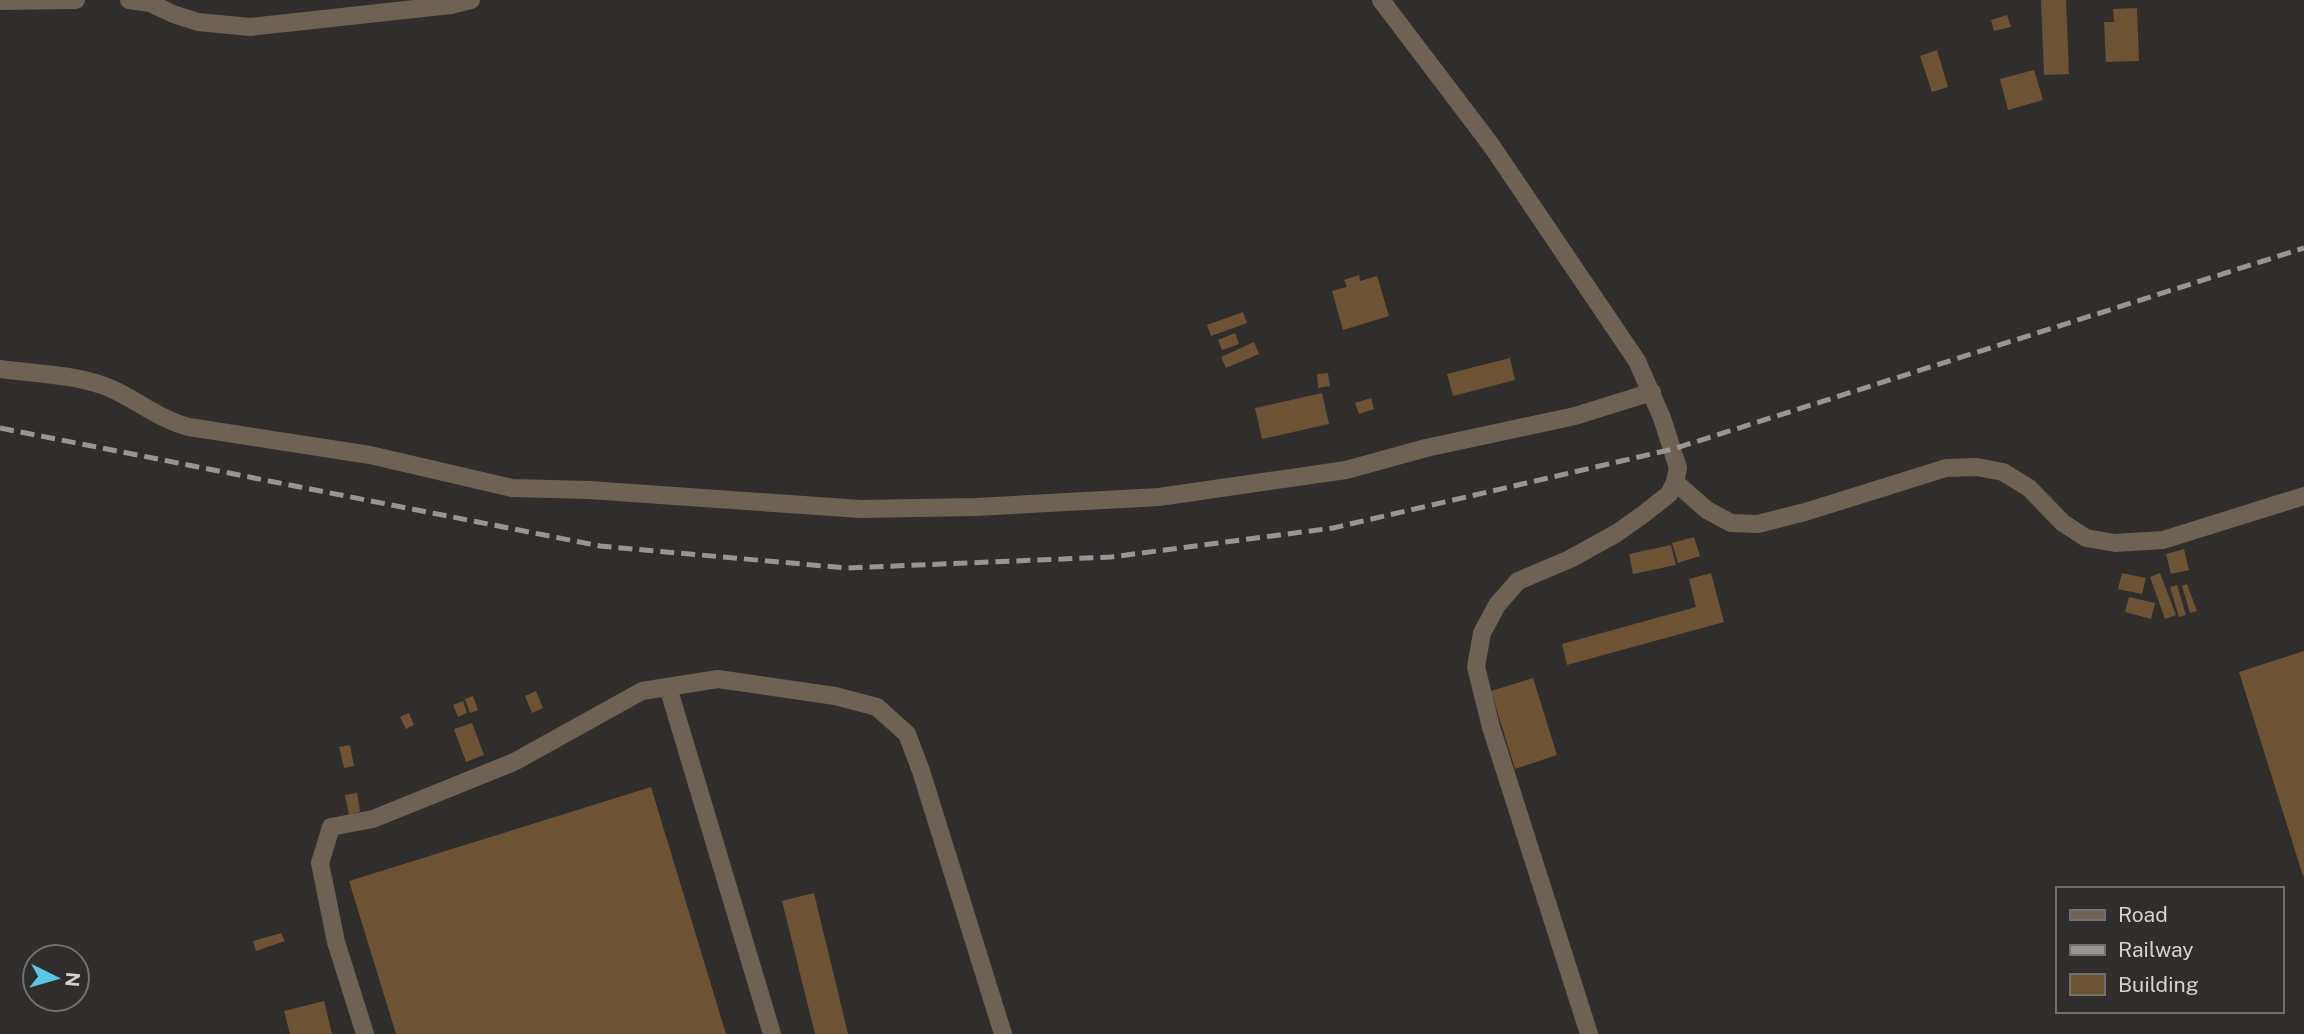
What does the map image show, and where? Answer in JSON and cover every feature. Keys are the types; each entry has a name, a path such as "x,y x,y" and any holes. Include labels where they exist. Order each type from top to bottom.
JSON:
{"street":[{"path":"0,2 76,0"},
{"path":"129,0 150,3 198,22 250,27 416,9 471,0"},
{"path":"1381,0 1491,145 1637,361 1652,392 1678,468 1669,494 1617,533 1570,559 1518,581 1497,605 1482,633 1476,667 1491,727 1589,1034"},
{"path":"0,369 79,379 110,389 172,423 189,427 370,455 512,488 589,490 860,509 1093,501 1227,489 1346,470 1426,448 1576,416 1652,392"},
{"path":"1675,482 1707,510 1731,523 1758,524 1946,468 1978,467 2003,472 2029,488 2063,523 2086,537 2115,543 2163,540 2304,496"},
{"path":"365,1034 336,942 320,863 331,827 373,818 514,762 642,691 718,679 835,695 877,707 907,734 1003,1034"},
{"path":"668,687 772,1034"}],"building":[{"path":"2041,0 2066,0 2069,74 2044,75"},
{"path":"2137,8 2139,61 2106,62 2104,22 2114,22 2113,9"},
{"path":"2007,15 2011,27 1994,31 1991,20"},
{"path":"1937,50 1948,87 1932,92 1920,56"},
{"path":"2034,70 2043,100 2008,110 2000,79"},
{"path":"1359,275 1360,281 1377,276 1389,316 1343,330 1332,291 1347,287 1344,280"},
{"path":"1243,312 1247,323 1211,336 1207,325"},
{"path":"1235,333 1239,344 1222,350 1218,340"},
{"path":"1254,342 1259,354 1226,368 1221,357"},
{"path":"1510,358 1515,380 1453,396 1447,374"},
{"path":"1328,373 1330,386 1318,388 1317,374"},
{"path":"1322,393 1329,424 1262,439 1255,408"},
{"path":"1371,398 1374,409 1359,414 1355,403"},
{"path":"1694,537 1700,556 1678,563 1672,543"},
{"path":"1671,545 1676,565 1633,574 1629,554"},
{"path":"2184,549 2189,570 2171,574 2166,554"},
{"path":"1711,573 1724,622 1567,665 1562,644 1696,607 1689,579"},
{"path":"2122,573 2146,578 2142,594 2118,589"},
{"path":"2160,573 2176,615 2165,619 2150,577"},
{"path":"2187,584 2197,611 2190,613 2182,586"},
{"path":"2177,585 2186,615 2179,617 2170,587"},
{"path":"2129,597 2155,603 2151,619 2125,612"},
{"path":"2304,651 2304,876 2303,876 2239,672"},
{"path":"1533,678 1557,755 1515,769 1491,691"},
{"path":"536,691 543,708 532,713 525,696"},
{"path":"473,696 478,710 470,713 465,699"},
{"path":"463,701 467,713 458,717 453,705"},
{"path":"409,713 414,725 406,729 400,717"},
{"path":"472,723 484,755 466,762 454,729"},
{"path":"350,745 354,766 344,768 339,747"},
{"path":"651,787 726,1034 396,1034 349,881"},
{"path":"357,793 360,812 349,815 345,795"},
{"path":"814,893 848,1034 815,1034 782,901"},
{"path":"281,933 285,941 256,951 253,941"},
{"path":"324,1001 332,1034 290,1034 284,1011"}],"railway":[{"path":"0,428 600,546 846,568 1111,557 1333,528 1673,449 2304,248"}]}
